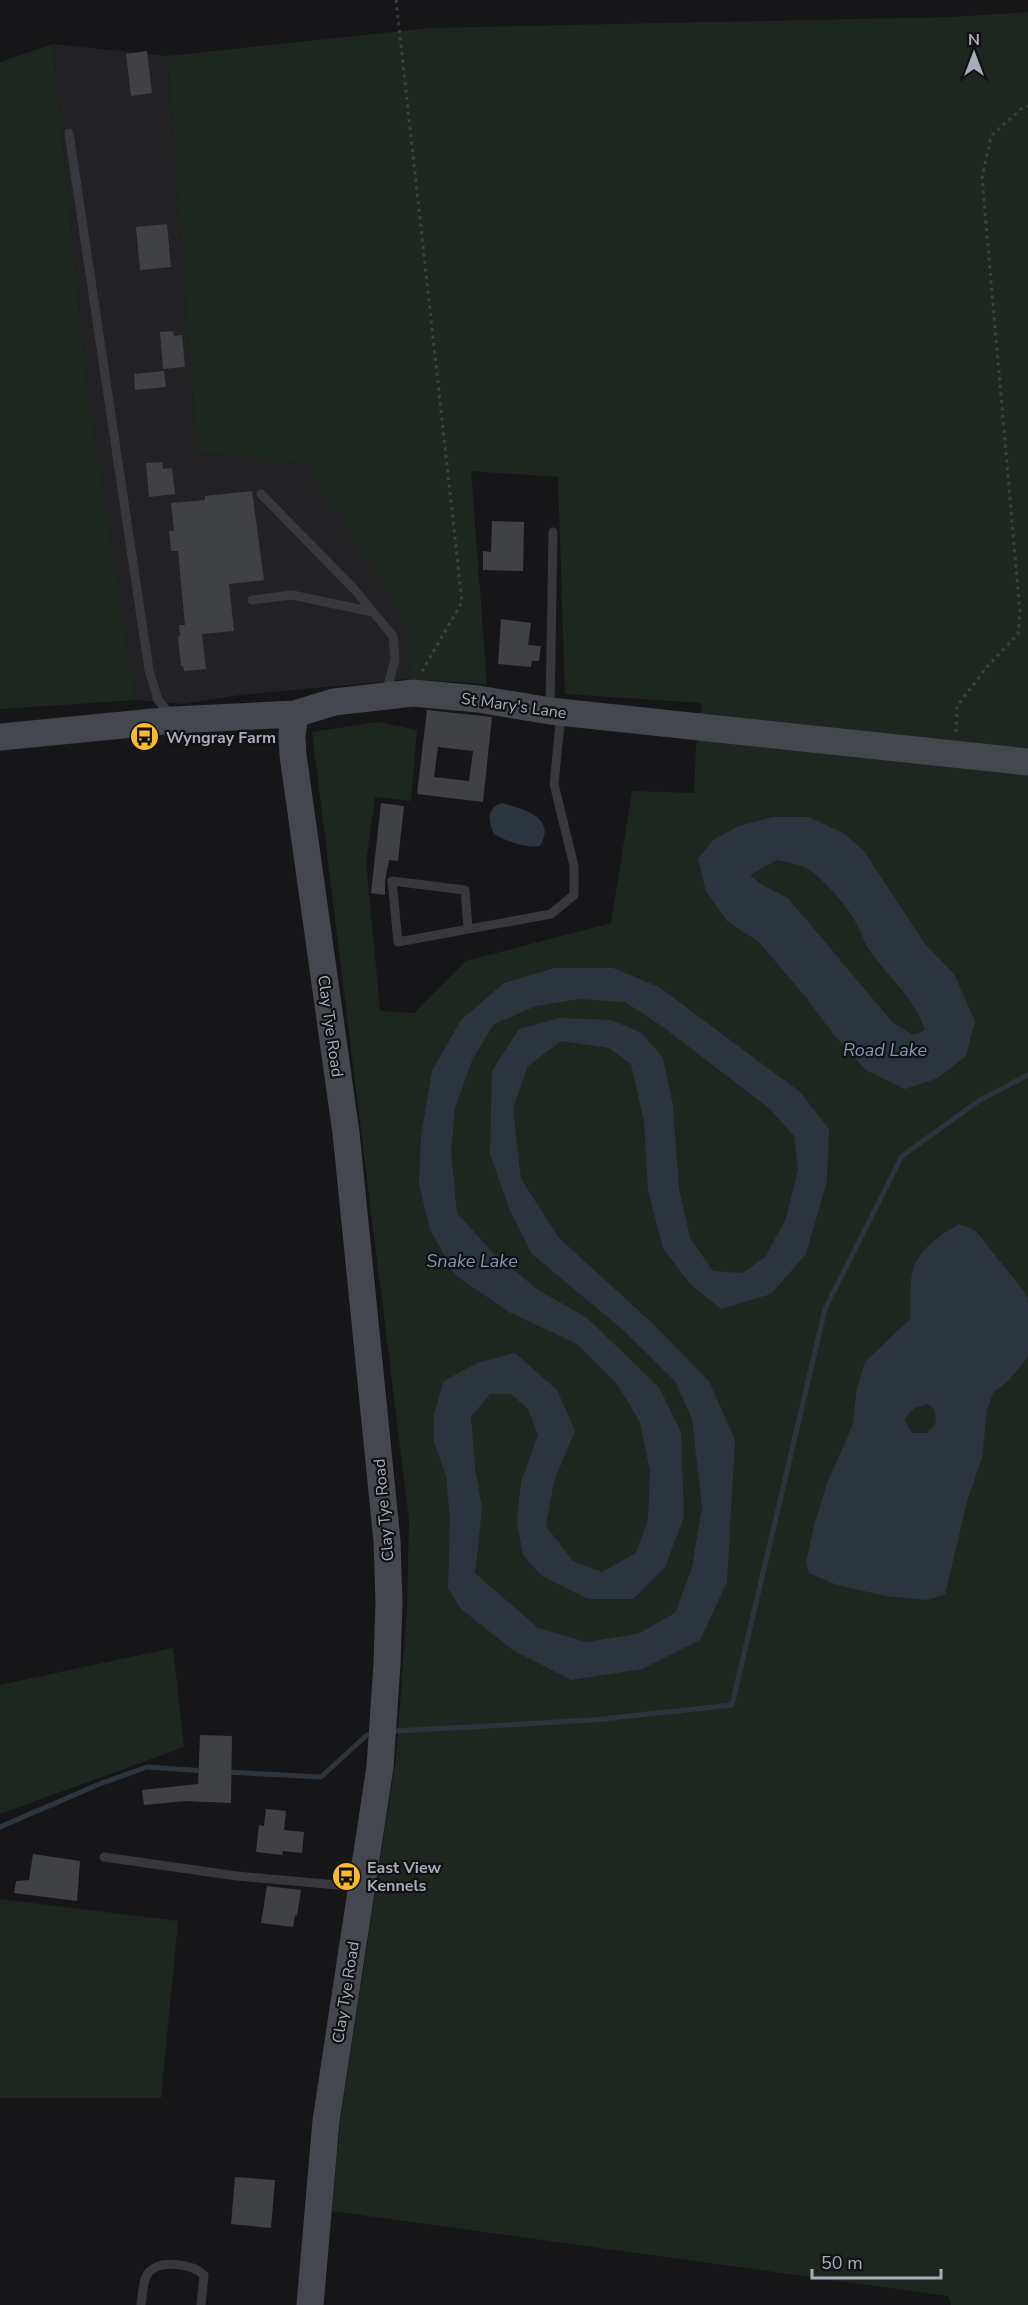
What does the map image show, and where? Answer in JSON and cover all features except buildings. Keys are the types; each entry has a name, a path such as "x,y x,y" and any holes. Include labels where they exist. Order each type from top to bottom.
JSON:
{"main road":[{"name":"St Mary's Lane","path":"0,737 174,720 295,714 334,702 413,693 478,699 556,711 1028,762"},
{"name":"Clay Tye Road","path":"295,714 292,735 293,755 346,1133 387,1541 389,1602 380,1767 326,2121 310,2305"}],"lane":[{"path":"69,133 149,670 158,700 174,720"},
{"path":"261,494 393,636 395,660 385,695"},
{"path":"468,929 465,890 392,881 398,942 551,914 574,895 574,866 554,784 556,711 553,532"},
{"path":"252,600 292,595 373,612"},
{"path":"104,1857 237,1876 361,1888"},
{"path":"141,2305 144,2280 149,2272 159,2265 193,2266 204,2275 201,2305"}],"path":[{"path":"396,0 462,602 420,675 413,693"},
{"path":"955,755 957,706 987,667 1018,634 1020,613 982,178 991,136 1022,108 1028,106"}],"shaded area":[{"path":"1028,12 1028,2305 951,2305 948,2296 332,2211 340,2123 396,1757 407,1611 409,1520 312,732 378,722 417,730 411,801 375,797 366,861 380,1011 414,1013 466,961 611,923 632,791 694,793 696,748 702,703 565,694 558,477 471,471 487,684 410,679 412,630 306,464 197,453 167,56 430,28 952,17"},
{"path":"53,44 167,56 197,453 306,464 413,630 410,679 240,695 184,704 136,700 87,386"},
{"path":"53,44 87,386 136,700 0,709 0,62"},
{"path":"173,1648 184,1747 0,1814 0,1685"},
{"path":"0,1899 178,1921 161,2098 0,2098"}],"water":[{"path":"502,803 520,808 541,821 544,836 540,846 516,844 494,834 490,824 491,812 493,808"},
{"name":"Road Lake","path":"772,817 809,817 843,833 864,851 925,944 954,974 975,1021 966,1056 938,1078 905,1089 866,1070 833,1034 809,1001 759,942 727,921 706,891 698,859 713,840 739,826","holes":["777,860 802,866 811,871 841,901 854,919 868,948 914,1007 925,1030 913,1035 893,1023 788,898 762,885 750,875"]},
{"name":"Snake Lake","path":"555,968 613,968 659,987 800,1092 829,1129 827,1181 806,1254 771,1294 721,1309 690,1284 663,1248 648,1190 644,1121 631,1064 609,1048 561,1041 528,1066 513,1108 521,1179 559,1238 652,1323 709,1381 735,1440 727,1582 700,1640 642,1669 571,1680 513,1650 461,1609 448,1588 450,1517 446,1476 434,1442 434,1413 444,1381 477,1363 515,1353 557,1390 575,1431 554,1481 546,1526 573,1561 602,1572 636,1553 648,1519 650,1471 640,1422 617,1384 577,1344 509,1312 455,1275 430,1229 419,1184 421,1136 432,1071 461,1020 504,983","holes":["579,999 625,1002 663,1027 769,1108 794,1136 798,1169 786,1219 765,1257 742,1273 713,1271 690,1238 679,1189 673,1106 663,1058 642,1033 611,1020 559,1018 519,1029 492,1071 490,1154 509,1208 532,1254 623,1330 675,1381 692,1419 702,1507 692,1568 675,1613 638,1634 586,1642 538,1628 475,1573 482,1509 475,1467 471,1417 490,1394 511,1394 528,1409 538,1435 521,1482 517,1522 523,1555 542,1576 588,1599 633,1599 665,1567 684,1517 681,1432 659,1387 586,1317 538,1290 492,1252 457,1213 451,1152 455,1108 473,1058 494,1024 536,1006"]},
{"path":"959,1224 975,1230 1026,1294 1028,1299 1028,1357 1008,1381 993,1393 987,1409 982,1458 968,1498 945,1594 928,1600 886,1596 837,1585 809,1573 806,1563 815,1522 828,1481 853,1424 857,1388 865,1362 910,1319 912,1271 922,1253 939,1237","holes":["928,1404 935,1410 936,1423 927,1433 912,1433 904,1420 914,1408"]}],"waterway":[{"path":"396,1731 593,1720 732,1705 825,1309 902,1156 980,1100 1028,1075"},
{"path":"227,1772 321,1777 367,1735"},
{"path":"0,1827 102,1783 147,1767 206,1771"}],"place":[{"name":"Wyngray Farm","path":"145,737"},
{"name":"East View Kennels","path":"346,1876"}]}
